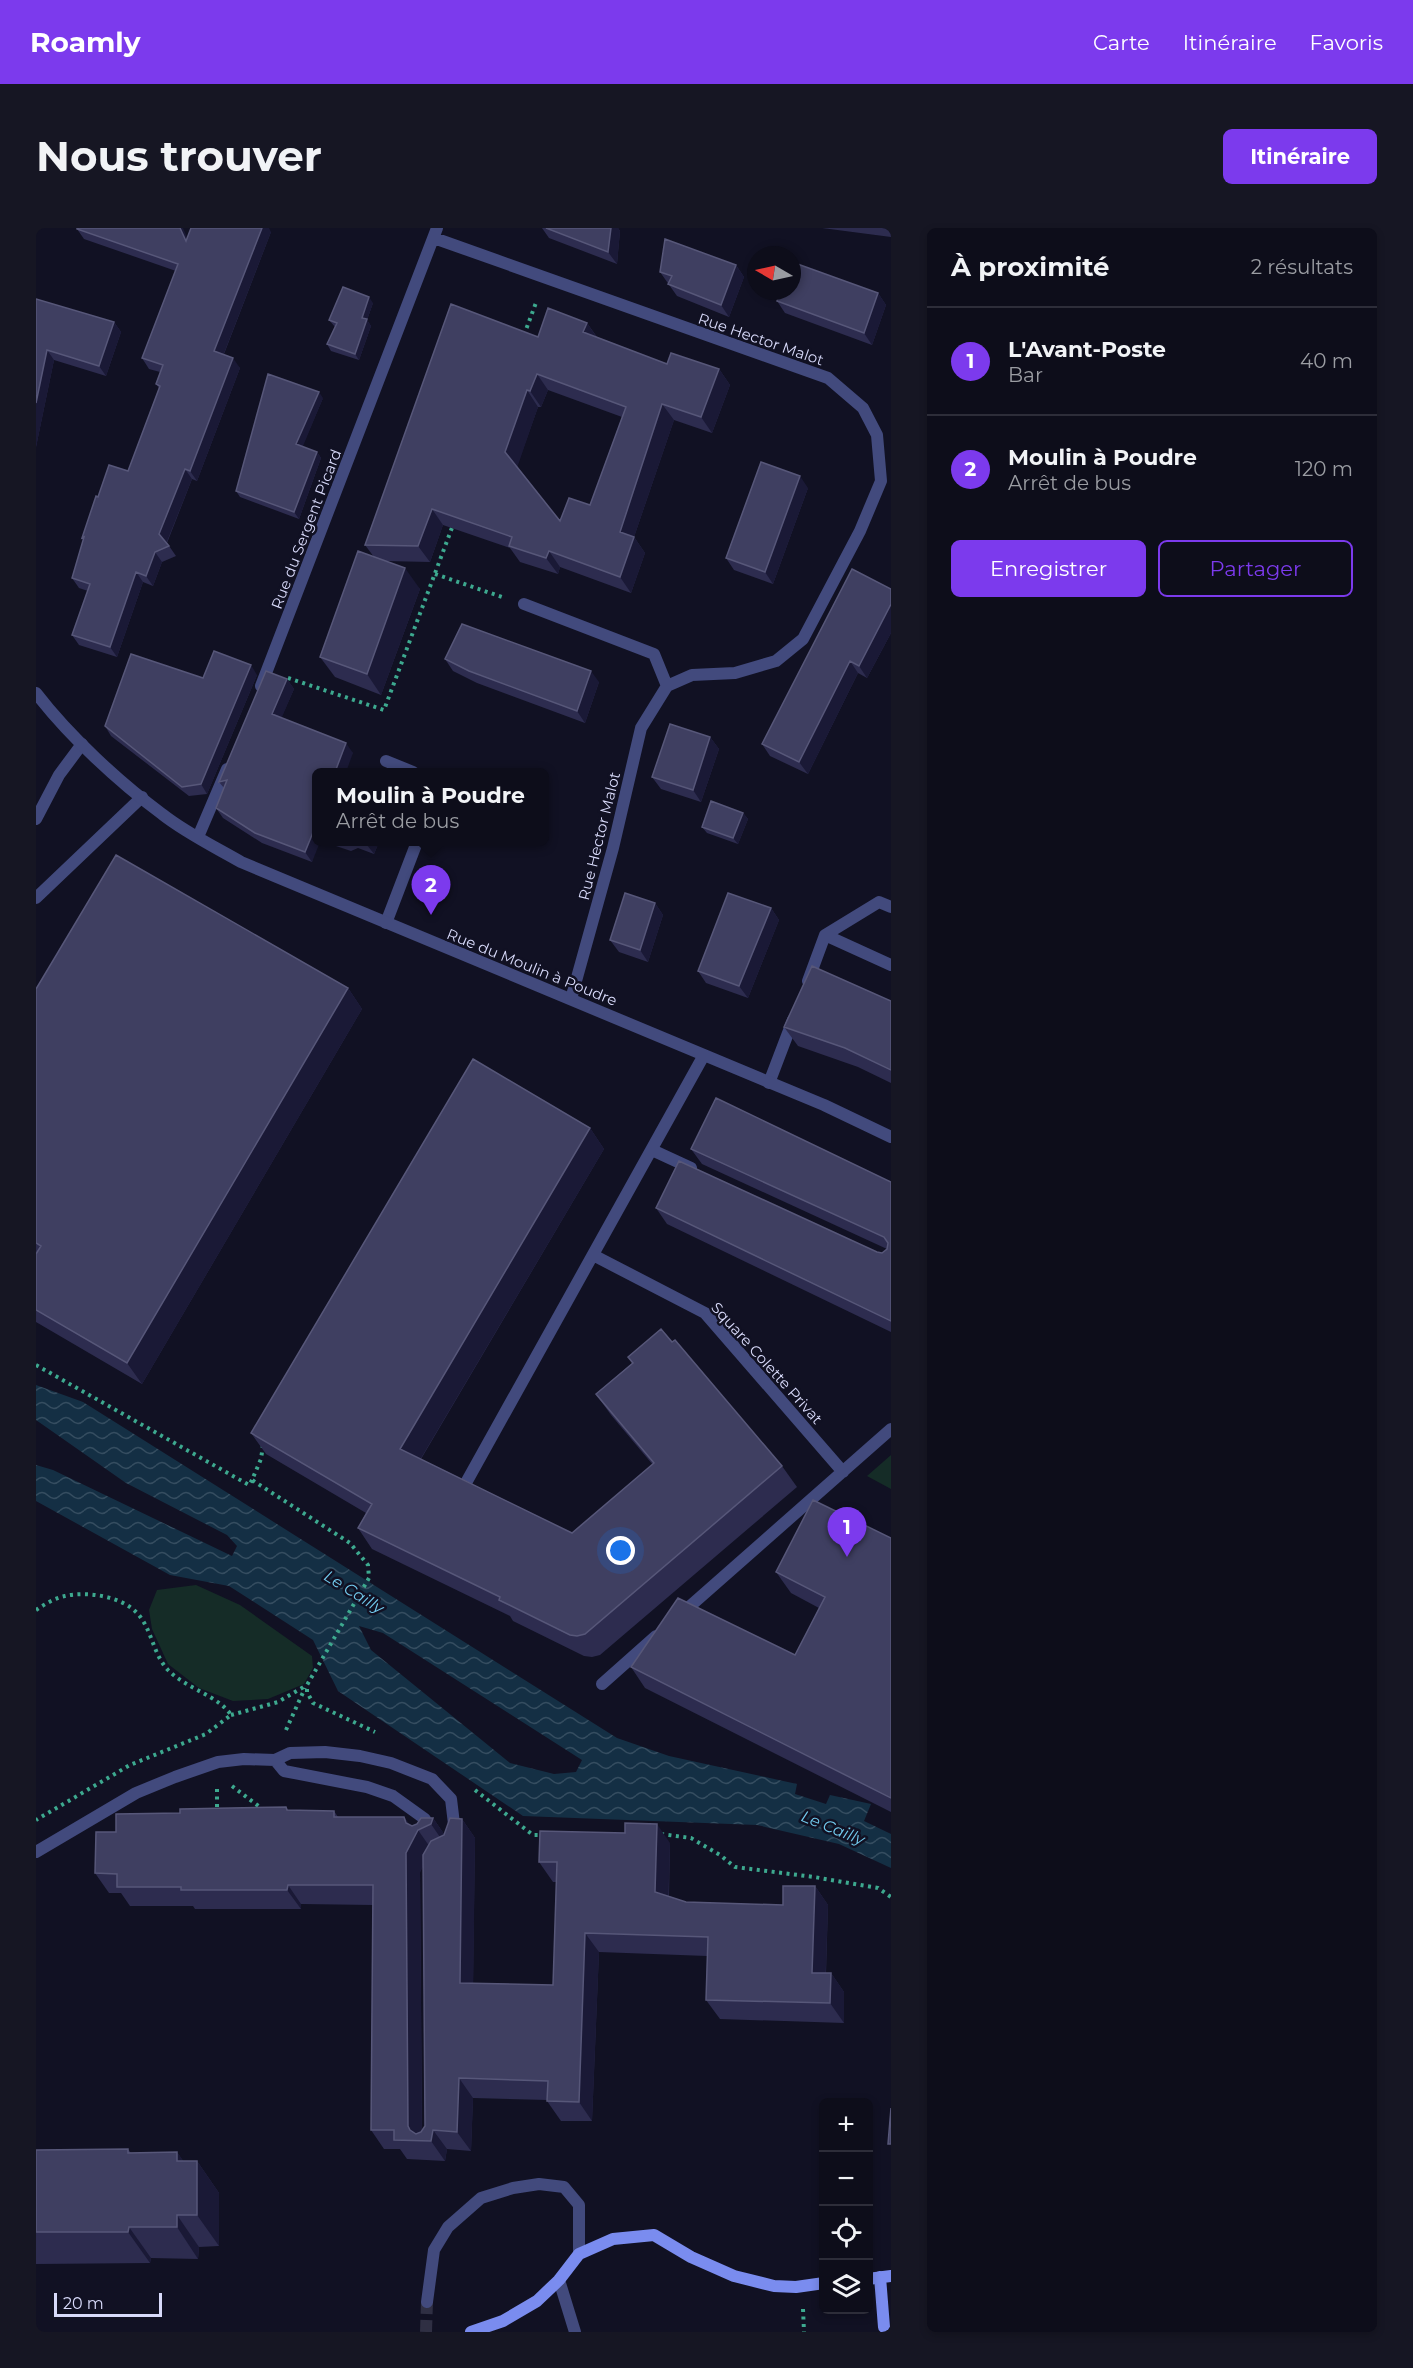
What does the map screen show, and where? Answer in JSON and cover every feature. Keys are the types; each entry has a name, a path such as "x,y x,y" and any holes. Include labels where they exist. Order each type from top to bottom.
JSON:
{"street":[{"name":"Rue Hector Malot","path":"435,233 544,279 828,378 863,408 877,435 881,481 860,531 803,639 776,661 735,673 692,675 667,686 641,728 613,848 571,999"},
{"name":"Rue du Sergent Picard","path":"258,694 435,233"},
{"path":"524,604 654,654 667,686"},
{"name":"Rue du Moulin à Poudre","path":"36,693 48,710 82,744 162,815 241,861 824,1105 891,1137"},
{"path":"36,819 59,775 82,744"},
{"path":"198,837 231,760"},
{"path":"386,761 403,768"},
{"path":"36,898 142,797"},
{"path":"386,923 415,846"},
{"path":"769,1083 825,935 879,902 891,907"},
{"path":"825,935 891,965"},
{"path":"467,1481 704,1055"},
{"path":"652,1150 706,1175"},
{"name":"Square Colette Privat","path":"593,1255 705,1313 843,1472"},
{"path":"602,1684 891,1429"},
{"path":"36,1852 136,1793 218,1762 244,1759 275,1760 290,1754 325,1752 360,1756 391,1763 432,1779 451,1799 455,1819 453,1843"},
{"path":"275,1760 284,1771 367,1787 393,1796 425,1820 426,1837"},
{"path":"427,2302 434,2250 448,2227 481,2198 513,2187 539,2184 564,2187 579,2205 579,2254"},
{"path":"471,2332 503,2320 537,2301 560,2280 579,2254 613,2239 654,2235 691,2257 734,2276 774,2286 796,2287 819,2284"},
{"path":"871,2332 887,2325 880,2278"},
{"path":"560,2280 575,2332"}],"path":[{"path":"520,344 544,279"},
{"path":"268,671 384,710 455,520"},
{"path":"435,574 524,604"},
{"path":"36,1365 249,1485 261,1459 263,1438"},
{"path":"252,1480 350,1543 368,1565 369,1578 307,1684 288,1724 275,1760"},
{"path":"36,1610 64,1596 80,1594 120,1602 138,1614 158,1657 169,1671 190,1688 226,1708 231,1715"},
{"path":"36,1820 130,1765 206,1734 231,1715 278,1702 307,1684"},
{"path":"307,1684 307,1692 313,1703 384,1736"},
{"path":"208,1790 232,1786 261,1808 262,1817"},
{"path":"217,1787 217,1821"},
{"path":"472,1788 533,1835 545,1835"},
{"path":"655,1834 691,1838 735,1867 878,1888 891,1896"}],"green space":[{"path":"891,1455 891,1489 867,1476"},
{"path":"196,1585 240,1605 312,1656 313,1668 304,1684 268,1699 233,1701 199,1688 168,1664 152,1629 149,1610 157,1590"}],"water":[{"name":"Le Cailly","path":"36,1385 83,1402 617,1738 669,1756 797,1784 795,1794 826,1804 830,1795 871,1804 864,1821 891,1834 891,1868 839,1844 757,1825 523,1816 338,1691 313,1640 229,1586 170,1575 36,1501 36,1465 53,1470 232,1556 237,1546 227,1535 126,1483 36,1420","holes":["359,1626 383,1633 582,1760 576,1772 554,1774 510,1763 371,1650"]}],"building":[{"path":"77,228 180,228 186,241 191,228 262,228 214,351 233,358 190,471 185,469 159,534 169,546 155,552 146,576 136,572 110,647 72,635 90,584 72,578 84,537 82,538 109,465 128,471 160,386 156,384 163,365 142,358 178,264"},
{"path":"546,228 611,228 608,252"},
{"path":"665,239 736,265 721,305 668,284 672,276 660,272"},
{"path":"801,265 878,293 864,333 777,301 801,300"},
{"path":"343,287 369,297 362,318 367,319 355,354 327,344 337,323 329,320"},
{"path":"36,299 114,322 99,366 47,350 36,403"},
{"path":"451,304 538,337 548,308 587,323 583,332 667,364 671,353 719,369 701,417 662,404 620,532 634,537 620,577 549,551 546,558 509,546 512,537 432,509 418,546 365,545","holes":["537,374 626,407 590,505 569,498 560,521 505,452 527,390 530,391"]},
{"path":"268,374 319,392 296,444 317,452 294,512 236,491"},
{"path":"761,462 800,476 765,572 726,558"},
{"path":"358,551 405,568 367,674 320,657"},
{"path":"852,569 891,589 891,604 859,666 850,661 799,762 762,744"},
{"path":"462,624 591,671 577,711 469,671 445,659"},
{"path":"214,651 251,665 201,784 182,787 105,726 131,654 203,678"},
{"path":"266,671 287,679 272,714 346,743 337,768 312,768 312,835 305,852 255,833 216,808 227,780 219,782"},
{"path":"670,724 710,737 693,790 652,777"},
{"path":"711,801 743,813 733,838 702,827"},
{"path":"116,855 348,988 127,1363 36,1310 36,1254 41,1246 36,1243 36,989"},
{"path":"625,893 655,903 640,950 610,940"},
{"path":"728,893 771,908 739,986 698,971"},
{"path":"812,966 891,1001 891,1070 845,1048 784,1027"},
{"path":"473,1059 590,1128 400,1449 572,1533 654,1463 596,1394 633,1363 628,1357 661,1329 672,1342 675,1340 782,1466 585,1634 577,1636 570,1635 499,1600 500,1597 358,1528 372,1504 251,1433"},
{"path":"716,1098 891,1182 891,1321 656,1208 679,1161 877,1252 882,1253 887,1249 888,1243 884,1237 691,1149"},
{"path":"813,1500 891,1538 891,1798 631,1667 678,1598 795,1655 825,1597 776,1572"},
{"path":"286,1807 287,1810 334,1811 334,1817 404,1817 406,1823 412,1826 417,1824 421,1818 433,1818 431,1824 418,1830 406,1853 408,2126 416,2134 421,2132 425,2126 423,1855 431,1841 444,1835 450,1818 462,1819 460,1983 553,1985 557,1862 539,1862 540,1831 625,1833 625,1823 657,1824 655,1892 686,1902 783,1905 783,1886 815,1886 812,1973 831,1973 830,2003 706,2000 708,1937 585,1933 579,2102 547,2101 548,2081 459,2078 457,2132 433,2130 431,2141 394,2140 394,2130 371,2130 373,1885 288,1885 287,1890 181,1890 181,1887 117,1887 117,1874 95,1873 96,1832 116,1832 116,1814 180,1813 180,1809"},
{"path":"891,2108 891,2144 888,2144"},
{"path":"128,2149 128,2153 177,2152 177,2161 197,2161 197,2215 177,2215 177,2227 129,2227 128,2232 36,2232 36,2150"}],"tunnel":[{"path":"426,2332 427,2302"}],"place":[{"name":"Moulin à Poudre","path":"431,915"},
{"name":"L'Avant-Poste","path":"847,1557"}]}
